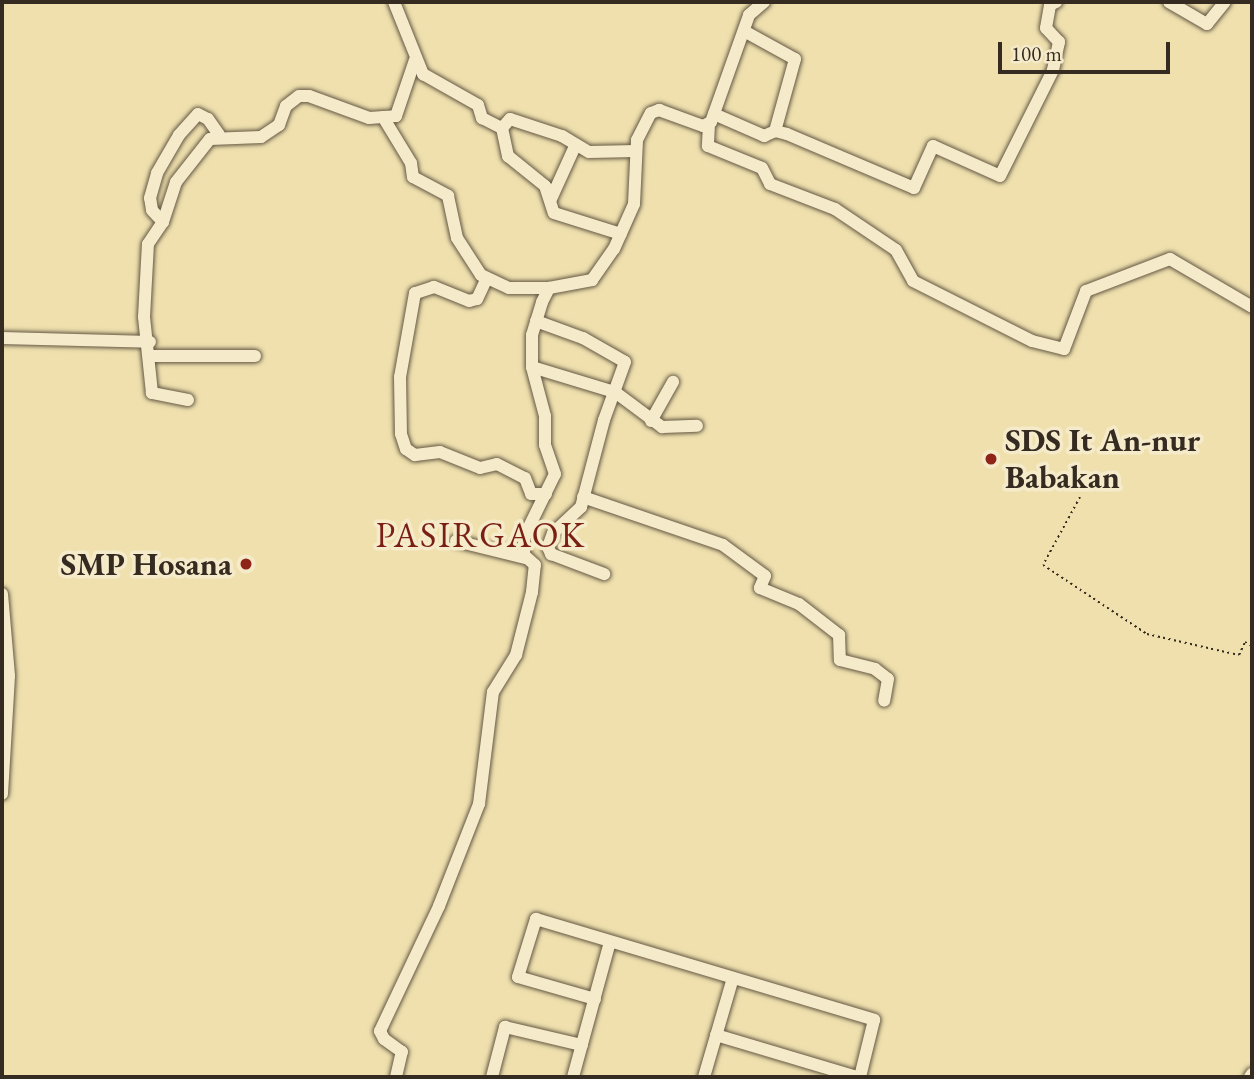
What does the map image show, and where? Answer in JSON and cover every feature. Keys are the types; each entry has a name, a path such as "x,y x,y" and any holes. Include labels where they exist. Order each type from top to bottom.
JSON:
{"street":[{"path":"394,2 415,60 428,80 478,105 482,118 502,128"},
{"path":"764,2 752,12 744,31 711,119 708,146 762,168 770,184 835,209 896,250 913,281 1031,341 1064,349 1086,291 1170,259 1252,307"},
{"path":"383,117 401,154 411,163 413,177 448,196 462,251 486,280 509,288 549,288 592,280 621,234 635,198 639,134 656,110 711,119 764,136 775,131 914,188 933,146 1000,176 1052,70 1059,42 1046,28 1050,5 1056,2"},
{"path":"1169,2 1207,24 1225,2"},
{"path":"744,31 795,59 775,131"},
{"path":"188,400 152,393 150,342 143,299 147,248 163,222 176,182 201,147 219,135 261,136 279,125 286,106 299,96 309,96 369,118 396,116 415,60"},
{"path":"163,222 152,210 150,198 157,173 179,135 198,114 208,119 219,135"},
{"path":"502,128 510,119 562,136 589,152 636,151"},
{"path":"502,128 508,156 545,186 553,211 560,217 621,234"},
{"path":"551,199 575,146"},
{"path":"486,280 477,299 469,301 434,287 415,293 400,377 401,434 406,449 415,455 440,452 482,468 497,464 525,478 531,494 545,494"},
{"path":"526,558 526,530 545,494 555,466 545,445 545,416 532,367 536,321 549,288"},
{"path":"536,321 583,338 623,360 581,507 553,534 548,547 551,554 604,575"},
{"path":"2,338 150,342"},
{"path":"151,356 255,356"},
{"path":"532,367 615,392 651,422 670,429 697,426"},
{"path":"651,422 673,382"},
{"path":"583,497 723,545 765,576 760,588 799,604 839,635 840,660 875,669 888,678 884,701"},
{"path":"396,1077 402,1052 384,1040 380,1031 439,906 484,789 493,692 516,655 532,593 535,565 526,558 456,541"},
{"path":"2,594 9,699 2,794"},
{"path":"595,999 518,977 536,919 874,1020 859,1077 716,1035"},
{"path":"573,1077 610,942"},
{"path":"704,1077 733,978"},
{"path":"492,1077 505,1027 582,1045"}],"path":[{"path":"1080,497 1043,565 1147,634 1239,655 1245,642 1252,646"}],"place":[{"name":"SDS It An-nur Babakan","path":"991,459"},
{"name":"SMP Hosana","path":"246,564"}],"district":[{"name":"PASIRGAOK","path":"481,535"}]}
